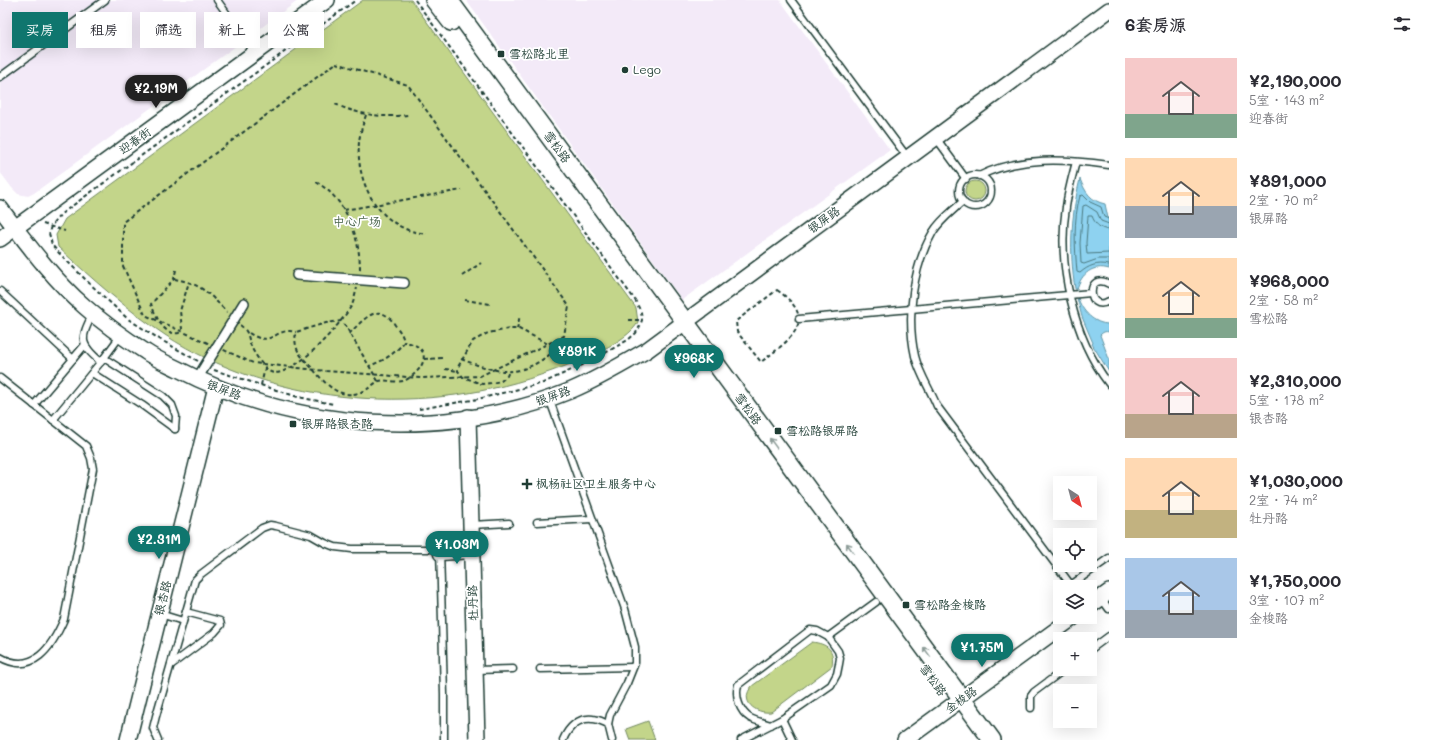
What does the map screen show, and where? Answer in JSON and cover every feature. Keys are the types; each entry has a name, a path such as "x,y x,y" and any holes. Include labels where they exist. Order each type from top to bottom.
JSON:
{"main road":[{"name":"雪松路","path":"434,0 681,326 957,703 977,740"},
{"name":"雪松路","path":"449,0 876,602 957,703 992,740"}],"street":[{"name":"迎春街","path":"0,239 327,0"},
{"name":"银屏路","path":"0,208 41,262 93,313 147,353 196,379 245,398 290,411 346,420 406,423 468,417 502,411 572,390 614,370 647,350 1109,10"},
{"path":"297,275 404,283"},
{"path":"196,379 244,303"},
{"name":"银杏路","path":"128,740 216,387"},
{"name":"牡丹路","path":"468,417 477,740"},
{"path":"440,554 472,552"},
{"name":"金梭路","path":"905,740 1064,624"}],"lane":[{"path":"0,77 105,0"},
{"path":"217,0 255,53"},
{"path":"791,0 908,158"},
{"path":"935,138 966,179"},
{"path":"979,176 990,170 1016,164 1043,161 1109,165"},
{"path":"1076,162 1066,208 1064,243 1070,296 1088,352 1109,384"},
{"path":"974,175 979,176 984,178 990,185 991,190 989,199 982,205 978,207 968,206 963,201 959,190 961,184 966,179 974,175"},
{"path":"963,201 942,220 934,231 921,256 916,278 911,329 916,357 924,378 937,406 1071,585 1109,558"},
{"path":"1109,284 1101,281 1097,282 1091,289 1092,298 1098,302 1105,303 1109,301"},
{"path":"0,291 73,358"},
{"path":"799,319 1091,293"},
{"path":"92,373 142,405 175,429 176,416 172,405 163,396 89,353 84,346 84,332 93,313"},
{"path":"53,420 121,335"},
{"path":"34,405 84,346"},
{"path":"0,378 86,446 91,458 93,469 64,619 57,635 47,650 39,658 20,664 10,663 0,657"},
{"path":"549,398 625,609 635,647 635,663 627,683 610,715 608,724 612,740"},
{"path":"537,522 592,519"},
{"path":"471,525 509,523"},
{"path":"158,740 154,728 183,621 196,580 201,574 262,528 270,525 311,535 335,547 352,549 440,549 444,740"},
{"path":"828,637 876,602"},
{"path":"171,665 214,633 221,625 220,621 186,612"},
{"path":"159,614 183,621"},
{"path":"741,740 771,725 782,719 831,685 837,674 840,658 838,651 828,637 817,631 810,630 738,685 736,692 738,703 743,711 750,718 771,725"},
{"path":"1097,645 1109,636"},
{"path":"540,669 633,667"},
{"path":"475,670 513,669"},
{"path":"1030,708 1031,696 1034,692 1056,676"},
{"path":"563,740 568,730 573,725 587,719 594,719 608,724"},
{"path":"782,719 792,740"}],"path":[{"path":"336,405 298,397 213,370 161,340 128,318 93,287 52,245 49,233 51,226 61,214 356,0"},
{"path":"415,0 635,300 641,312 642,320 640,326 628,340 591,361 543,383 478,399 416,409"},
{"path":"336,63 408,85 568,306 564,336 480,376 409,377 373,375 253,363 159,321 145,315 123,266 123,222 336,63"},
{"path":"335,104 366,115 383,117 408,115"},
{"path":"366,115 359,140 358,156 364,186 375,205 382,213 395,223 408,230 426,234"},
{"path":"248,333 251,346 265,368 275,374 284,372 304,359 313,351 351,308 359,280 360,269 357,240 352,225 344,210 324,186 316,182"},
{"path":"344,210 462,190"},
{"path":"28,219 65,231"},
{"path":"462,276 481,263"},
{"path":"176,270 174,279 151,304 159,321 165,329 174,334 181,331"},
{"path":"174,279 189,282 198,286 214,298 248,333 262,340 289,330 296,332 326,323 341,321"},
{"path":"181,331 180,311 189,282"},
{"path":"777,290 786,296 791,302 798,313 799,319 798,327 792,336 761,362 737,332 736,321 777,290"},
{"path":"465,300 490,304"},
{"path":"349,334 367,317 380,313 388,316 392,320 402,335 404,342"},
{"path":"517,329 520,315"},
{"path":"628,320 642,320"},
{"path":"341,321 345,325 373,375 378,381"},
{"path":"461,359 503,372 508,371 522,370 537,364 554,351 554,347 517,329 488,333 480,336 473,342 461,359 458,366 458,371 462,376 482,384 501,381 507,376 508,371"},
{"path":"296,332 295,345 304,359 323,381 335,390 344,394 364,391 378,381 402,381 409,377 421,366 424,355 420,347 404,342"},
{"path":"369,366 387,358 404,342"},
{"path":"424,359 443,358"},
{"path":"261,385 265,368"},
{"path":"445,369 458,371"}],"shaded area":[{"path":"0,0 299,0 283,12 268,12 268,23 260,28 260,12 204,12 204,48 233,48 34,193 28,196 18,194 0,172"},
{"path":"466,0 780,0 890,150 682,300"}],"green space":[{"name":"中心广场","path":"363,0 411,0 636,308 638,322 632,330 612,345 573,363 504,386 455,395 405,399 354,398 304,391 256,378 209,359 165,335 110,293 58,247 56,235 65,219 298,48 324,48 324,29"},
{"path":"975,181 982,184 985,191 982,198 975,201 968,198 965,191 968,184"},
{"path":"812,642 822,644 829,648 833,660 832,666 771,712 759,711 755,709 748,701 747,697 752,686"},
{"path":"648,721 655,740 630,740 626,729"}],"water":[{"path":"1080,179 1084,188 1092,198 1105,204 1109,223 1109,269 1093,269 1081,279 1077,289 1075,289 1072,261 1072,234"},
{"path":"1077,298 1082,308 1089,316 1098,322 1109,324 1109,332 1104,332 1100,335 1109,359 1109,372 1092,344 1093,343 1082,317"}],"place":[{"name":"雪松路北里","path":"501,54"},
{"name":"Lego","path":"625,70"},
{"name":"银屏路银杏路","path":"293,424"},
{"name":"雪松路银屏路","path":"778,431"},
{"name":"枫杨社区卫生服务中心","path":"527,484"},
{"name":"雪松路金梭路","path":"906,605"}]}
